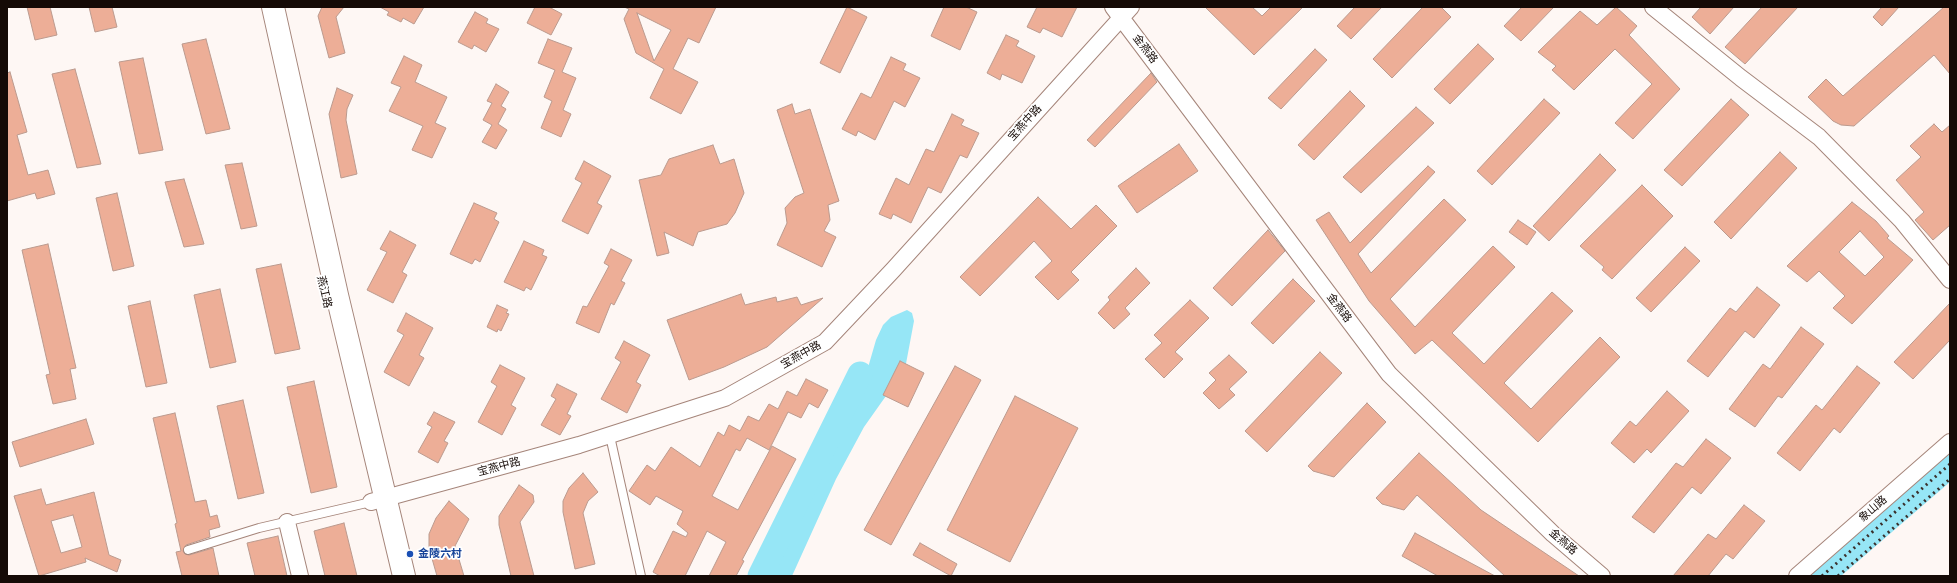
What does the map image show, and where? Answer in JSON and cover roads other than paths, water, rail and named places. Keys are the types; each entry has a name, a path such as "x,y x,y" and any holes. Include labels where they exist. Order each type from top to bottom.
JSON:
{"main road":[{"name":"燕江路","path":"260,7 378,500 389,576"},
{"path":"273,7 378,500 404,576"}],"street":[{"path":"1653,7 1741,78 1819,137 1902,221 1950,280"},
{"name":"宝燕中路","path":"378,500 579,446 726,398 825,342 893,270 1122,10"},
{"name":"金燕路","path":"1122,10 1389,374 1553,534 1602,576"},
{"name":"象山路","path":"1797,576 1950,442"},
{"path":"287,522 300,576"}],"lane":[{"path":"610,436 641,576"},
{"path":"188,550 259,528 378,500"}],"water":[{"path":"907,310 912,313 914,321 905,369 864,427 836,479 792,576 767,576 867,371 876,340 883,325 891,317"},
{"path":"1950,452 1950,482 1841,576 1807,576"}],"waterway":[{"path":"760,576 860,374"}],"railway":[{"path":"1822,576 1950,464"},
{"path":"1838,576 1950,479"}],"place":[{"name":"金陵六村","path":"410,554"}]}
